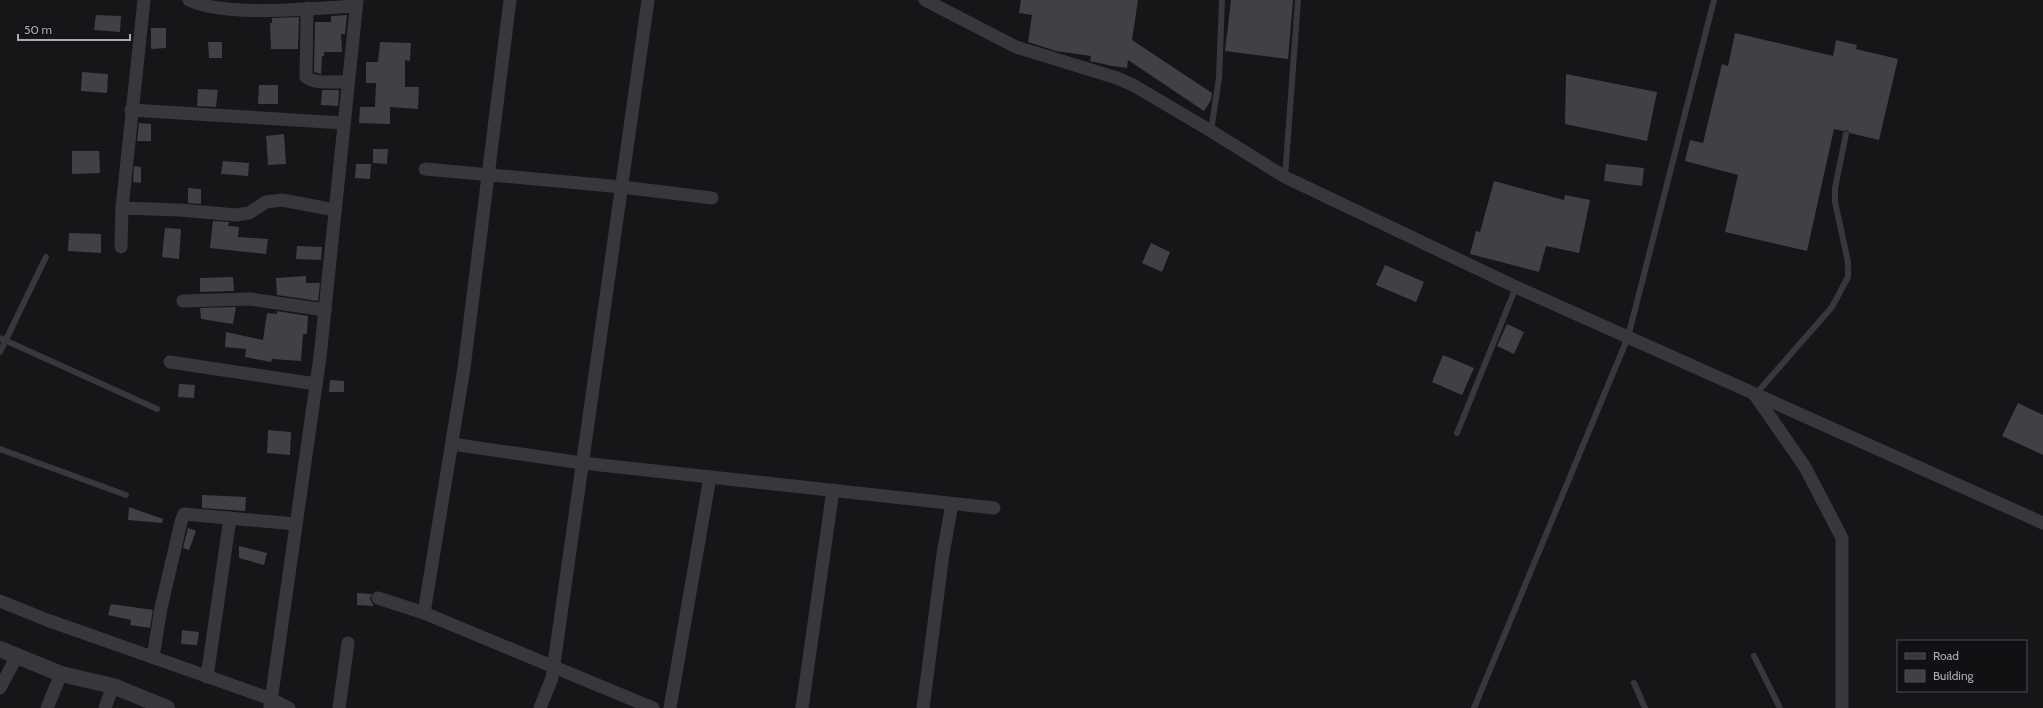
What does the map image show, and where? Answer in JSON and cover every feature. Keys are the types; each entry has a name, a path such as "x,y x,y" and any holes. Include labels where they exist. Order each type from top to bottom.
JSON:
{"street":[{"path":"121,247 122,208 144,0"},
{"path":"189,0 202,5 307,8 357,3 316,384 270,704"},
{"path":"424,613 464,368 510,0"},
{"path":"540,708 552,678 648,0"},
{"path":"925,0 1016,47 1117,78 1132,85 1211,131 1285,177 1516,287 2043,523"},
{"path":"307,8 306,77 309,80 316,81 348,82"},
{"path":"132,110 344,123"},
{"path":"425,169 622,187 712,198"},
{"path":"122,208 236,215 249,213 266,202 282,200 335,210"},
{"path":"183,301 250,299 325,310"},
{"path":"170,362 316,384"},
{"path":"1756,395 1805,466 1842,538 1842,708"},
{"path":"452,444 582,462 994,508"},
{"path":"670,708 710,477"},
{"path":"802,708 833,490"},
{"path":"923,708 943,554 952,504"},
{"path":"153,657 162,608 182,517 184,514 296,524"},
{"path":"207,677 230,518"},
{"path":"378,598 424,613 654,708"},
{"path":"0,601 207,677 270,704 289,708"},
{"path":"339,708 348,643"},
{"path":"0,649 61,674 113,686 165,708"},
{"path":"0,688 17,656"},
{"path":"47,708 61,674"},
{"path":"105,708 113,686"}],"lane":[{"path":"1211,131 1219,78 1222,0"},
{"path":"1285,177 1298,0"},
{"path":"1474,708 1628,337 1714,0"},
{"path":"1756,395 1832,307 1848,277 1848,262 1835,202 1835,188 1846,134"},
{"path":"0,352 46,257"},
{"path":"1457,433 1516,287"},
{"path":"0,338 157,409"},
{"path":"0,449 126,495"},
{"path":"1754,656 1780,708"},
{"path":"1634,683 1645,708"}],"building":[{"path":"1021,0 1138,0 1132,40 1212,93 1211,100 1204,111 1128,60 1127,68 1112,66 1090,61 1091,56 1056,51 1028,42 1032,15 1019,13"},
{"path":"1231,0 1293,0 1288,59 1225,51"},
{"path":"96,15 121,16 120,32 94,30"},
{"path":"347,15 345,34 341,34 342,52 324,52 324,56 322,56 321,74 314,72 315,22 331,22 331,16"},
{"path":"299,17 298,49 271,49 270,23 272,23 272,18"},
{"path":"151,28 166,28 166,48 151,49"},
{"path":"1735,33 1833,56 1836,40 1857,45 1856,49 1898,59 1879,140 1850,133 1847,130 1843,131 1834,129 1807,251 1725,232 1738,175 1685,161 1690,140 1703,143 1722,64 1728,66"},
{"path":"208,42 222,42 222,58 209,58"},
{"path":"380,42 411,43 410,61 405,60 405,87 419,87 418,109 390,107 390,124 359,123 360,107 375,107 376,83 366,83 366,62 378,62"},
{"path":"82,72 108,74 107,93 81,91"},
{"path":"1566,74 1657,92 1647,141 1565,124"},
{"path":"259,85 278,85 278,104 258,104"},
{"path":"198,89 218,90 216,107 197,106"},
{"path":"322,90 339,90 338,106 321,105"},
{"path":"139,123 151,124 151,141 137,141"},
{"path":"284,134 286,164 268,165 266,136"},
{"path":"373,149 388,149 387,164 373,163"},
{"path":"72,151 99,151 100,173 72,174"},
{"path":"223,161 249,163 248,176 221,174"},
{"path":"356,164 371,164 370,179 355,178"},
{"path":"1606,164 1644,168 1642,186 1604,181"},
{"path":"134,166 141,167 141,183 133,182"},
{"path":"1494,181 1564,200 1565,195 1590,200 1579,253 1546,246 1539,272 1470,254 1476,231 1480,232"},
{"path":"188,188 201,189 201,204 188,203"},
{"path":"213,221 229,222 228,226 239,227 238,237 268,239 266,254 210,248"},
{"path":"165,228 181,229 179,259 162,257"},
{"path":"69,233 101,234 101,253 68,251"},
{"path":"1151,243 1170,252 1162,272 1142,263"},
{"path":"297,246 322,247 321,260 296,259"},
{"path":"1385,265 1424,282 1416,302 1376,285"},
{"path":"306,276 306,283 320,283 318,301 277,295 276,278"},
{"path":"233,277 234,291 200,292 200,278"},
{"path":"236,307 233,324 201,319 200,308"},
{"path":"277,311 308,316 307,334 303,334 301,361 272,359 271,362 245,357 246,349 225,347 226,332 263,340 267,313 277,314"},
{"path":"1507,324 1524,332 1514,354 1497,346"},
{"path":"1443,355 1474,368 1462,395 1432,382"},
{"path":"330,380 344,381 344,392 329,392"},
{"path":"179,384 195,385 194,398 178,397"},
{"path":"2018,403 2043,415 2043,455 2002,436"},
{"path":"268,430 291,432 290,455 267,453"},
{"path":"202,495 246,497 245,511 202,508"},
{"path":"129,507 163,519 162,523 128,520"},
{"path":"188,528 196,531 189,550 183,548"},
{"path":"239,546 267,553 264,565 239,558"},
{"path":"357,593 372,594 370,599 374,606 357,605"},
{"path":"111,604 153,610 150,628 130,625 131,620 108,615"},
{"path":"182,630 199,632 197,645 181,644"}]}
